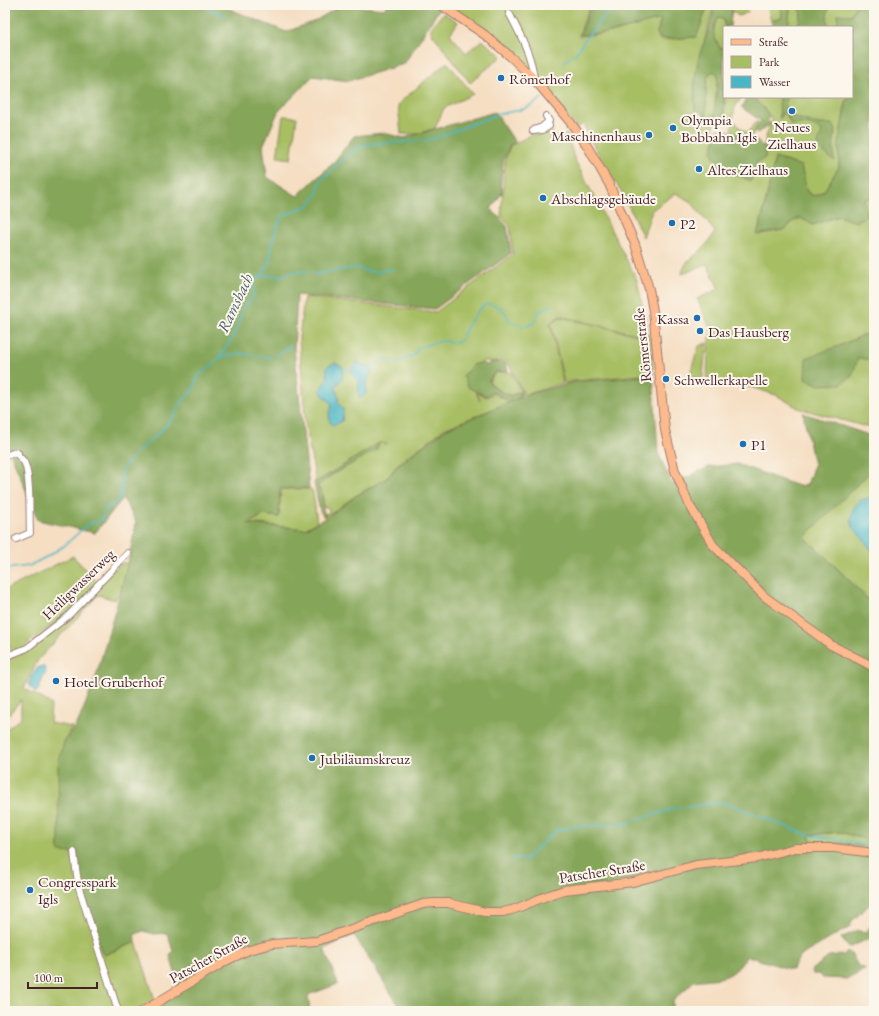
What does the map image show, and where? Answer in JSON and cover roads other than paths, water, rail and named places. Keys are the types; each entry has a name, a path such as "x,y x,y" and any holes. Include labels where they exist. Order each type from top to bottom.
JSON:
{"main road":[{"name":"Römerstraße","path":"441,5 490,39 534,79 571,123 586,144 614,193 636,244 646,276 653,311 665,430 675,471 689,504 713,545 764,596 831,645 874,667"},
{"name":"Patscher Straße","path":"143,1011 226,961 249,950 272,944 317,941 423,904 441,903 485,912 503,912 515,910 564,890 633,882 696,865 757,858 794,848 834,848 874,853"}],"street":[{"path":"510,13 528,54 533,68 534,79"},
{"path":"546,116 549,121 533,131 543,130 549,126"},
{"path":"5,456 15,452"},
{"path":"15,452 24,457"},
{"path":"15,452 24,461 26,467 29,493 30,533 16,539"},
{"name":"Heiligwasserweg","path":"5,657 25,649 70,614 128,553"},
{"path":"74,852 80,888 118,1011"}],"water":[{"path":"358,362 370,367 372,371 367,381 366,394 361,398 359,398 358,391 359,382 351,372 354,365"},
{"path":"335,363 343,367 342,379 335,387 339,397 338,403 343,408 343,415 342,421 335,425 331,424 329,418 331,402 322,394 321,388 328,378 327,368 329,365"},
{"path":"874,497 874,553 853,527 851,519 853,509 861,500"},
{"path":"43,666 46,672 37,692 35,692 28,684 35,670"}],"waterway":[{"path":"203,5 209,10 226,15"},
{"name":"Ramsbach","path":"565,61 576,53 586,38 614,5"},
{"name":"Ramsbach","path":"5,569 29,566 48,556 64,546 88,524 99,522 107,508 118,501 122,490 123,478 121,476 123,469 132,457 170,421 183,401 193,390 198,376 219,358 233,337 243,309 254,296 253,283 262,275 269,263 274,235 282,216 307,206 316,197 321,180 356,149 366,144 423,141 436,138 495,115 524,109 542,98"},
{"path":"312,273 317,274 352,268 377,272 393,269"},
{"path":"262,275 280,276 294,272 308,272"},
{"path":"371,369 384,358 398,363 414,355 417,349 421,347 443,341 454,343 460,341 476,314 487,304 501,308 510,321 525,327 536,322 538,314 541,310 553,306"},
{"path":"276,355 291,346"},
{"path":"219,358 239,353 272,358"},
{"path":"343,371 351,370"},
{"path":"512,858 525,860 555,831 576,826 619,825 673,809 724,802 808,835 867,844"}],"place":[{"name":"Römerhof","path":"501,78"},
{"name":"Neues Zielhaus","path":"792,111"},
{"name":"Olympia Bobbahn Igls","path":"673,128"},
{"name":"Maschinenhaus","path":"649,135"},
{"name":"Altes Zielhaus","path":"699,169"},
{"name":"Abschlagsgebäude","path":"543,198"},
{"name":"P2","path":"672,223"},
{"name":"Kassa","path":"697,318"},
{"name":"Das Hausberg","path":"700,331"},
{"name":"Schwellerkapelle","path":"666,379"},
{"name":"P1","path":"743,444"},
{"name":"Hotel Gruberhof","path":"56,681"},
{"name":"Jubiläumskreuz","path":"312,758"},
{"name":"Congresspark Igls","path":"30,890"}]}
